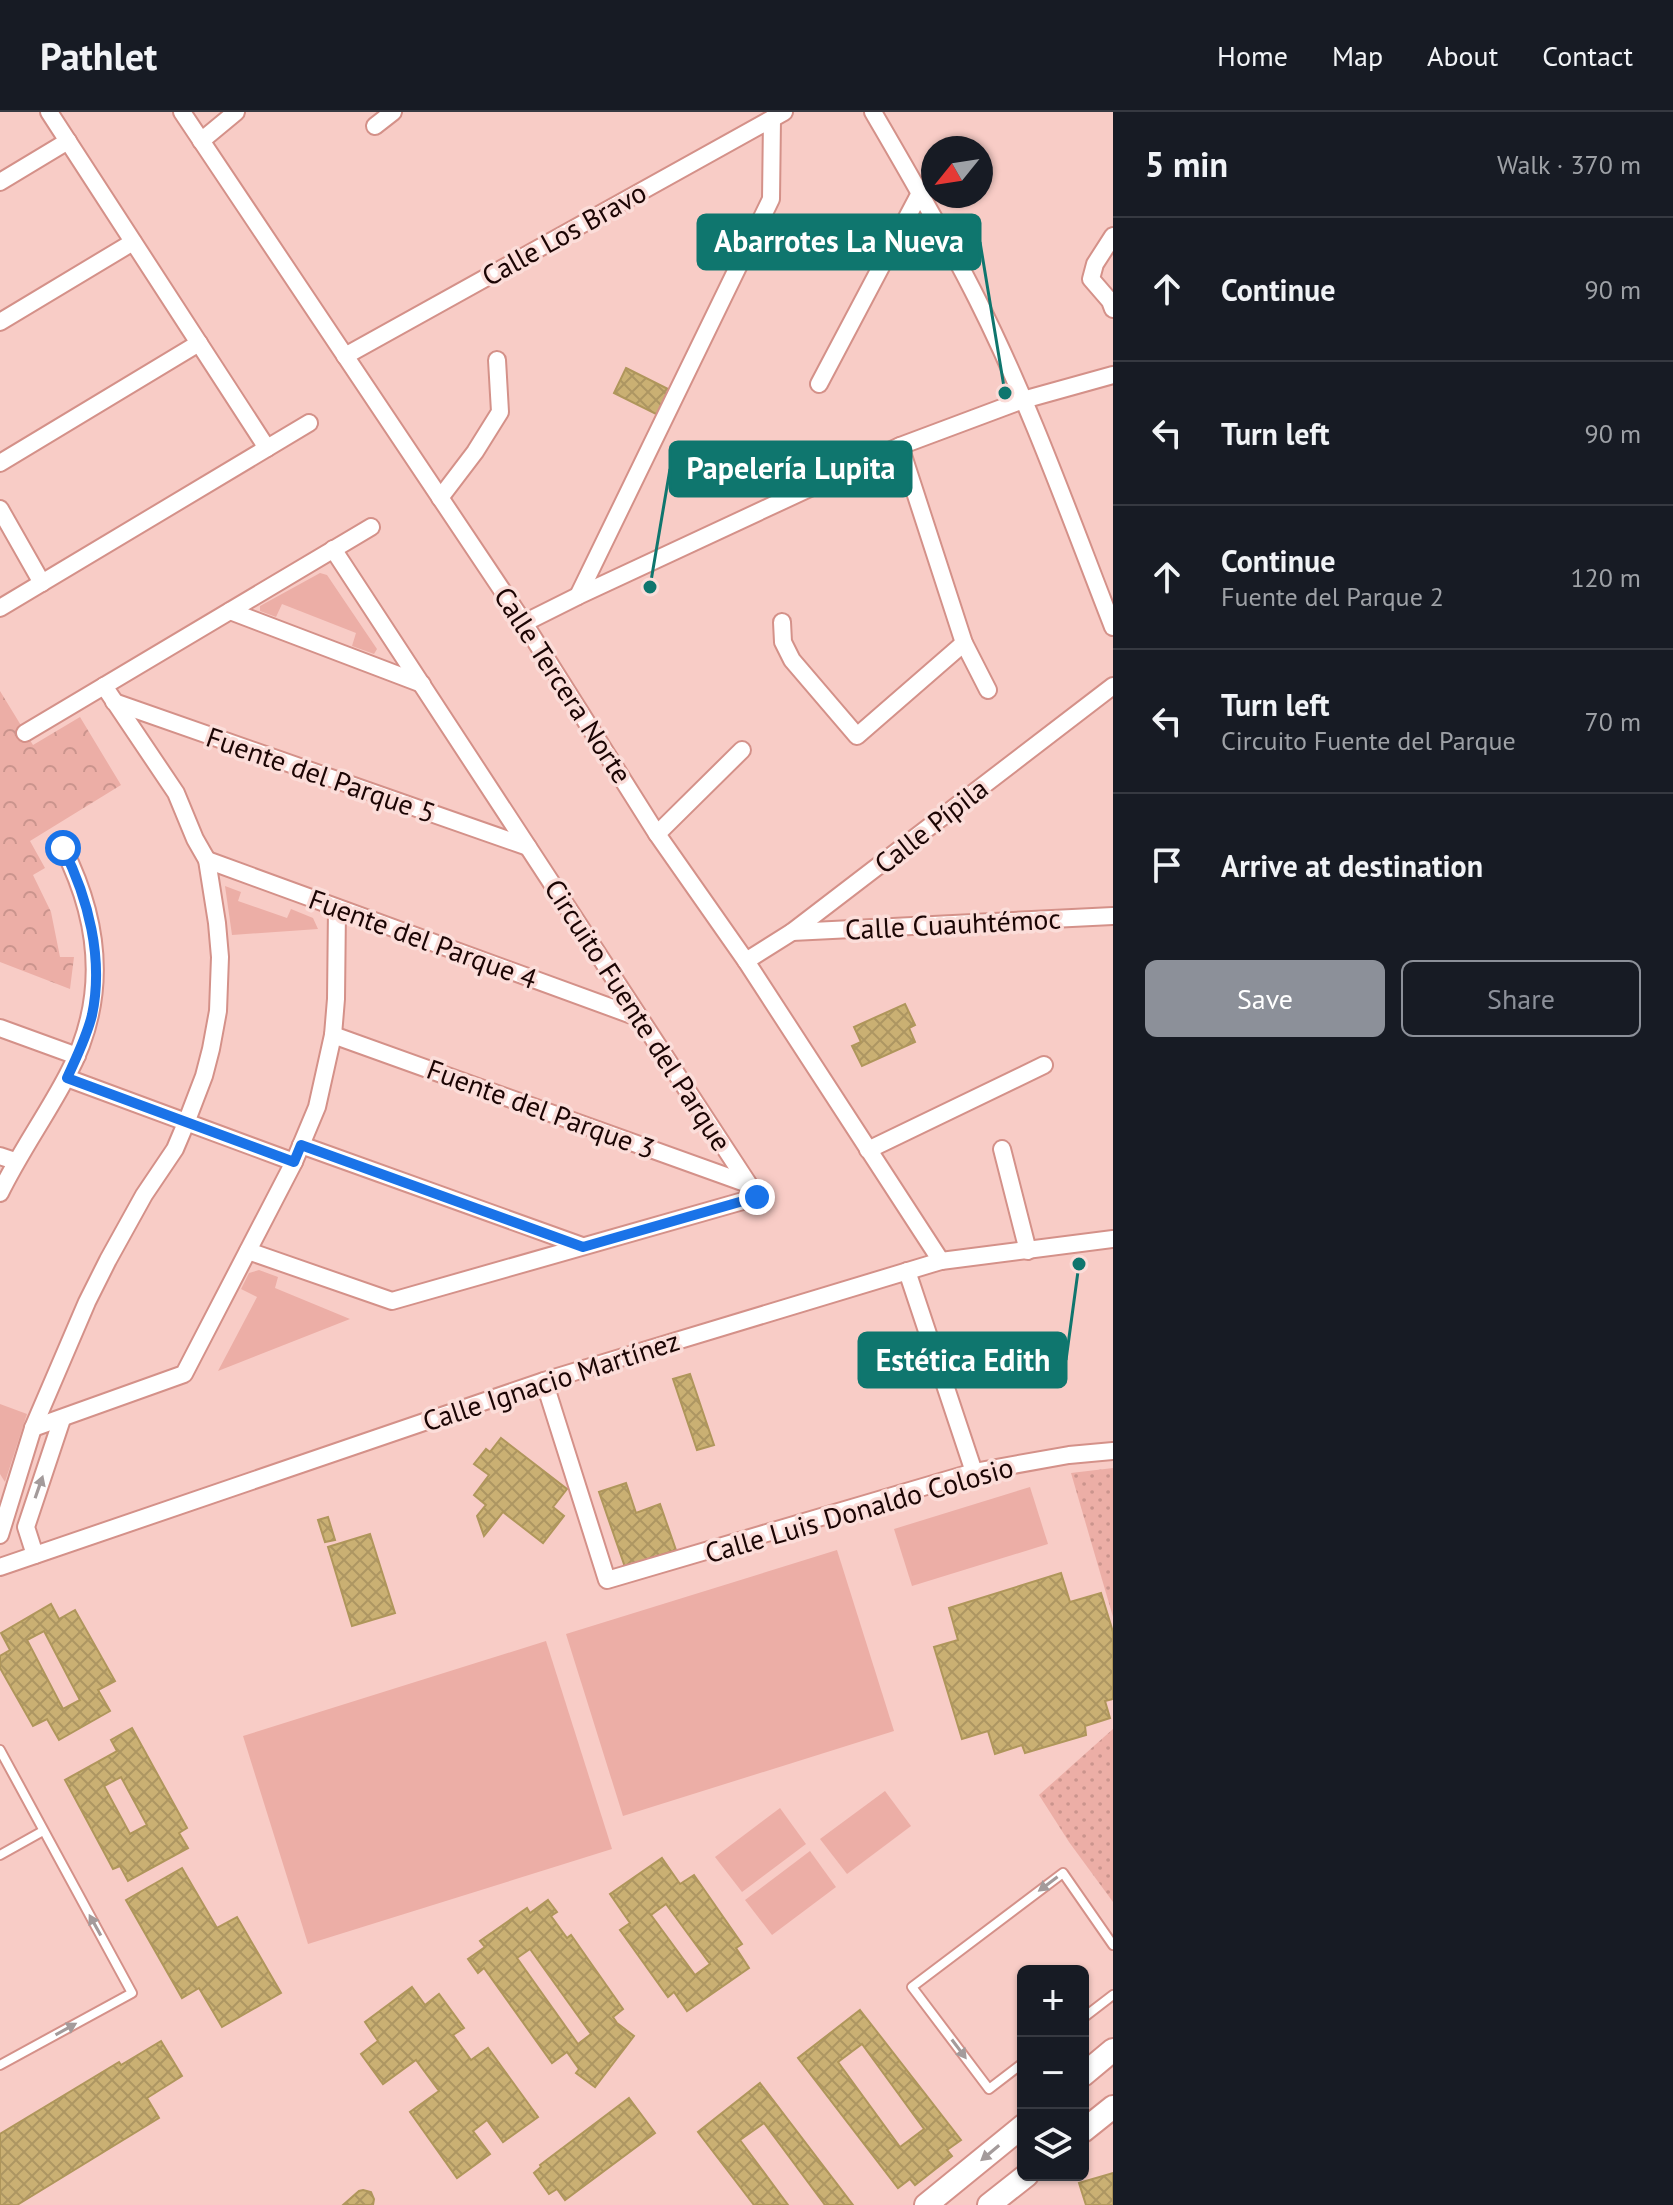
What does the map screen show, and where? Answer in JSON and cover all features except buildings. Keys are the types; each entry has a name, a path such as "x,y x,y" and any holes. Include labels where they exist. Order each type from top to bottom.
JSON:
{"main road":[{"path":"1089,2070 1113,2050"},
{"path":"1089,2126 1112,2109"},
{"path":"926,2205 1017,2131"},
{"path":"989,2205 1019,2181"}],"street":[{"path":"49,112 267,448"},
{"name":"Calle Tercera Norte","path":"182,112 524,623 657,834 746,961 941,1261"},
{"path":"201,141 236,112"},
{"path":"375,126 393,112"},
{"path":"873,112 978,300 1023,400 1113,627"},
{"path":"578,596 771,199 778,116"},
{"name":"Calle Los Bravo","path":"345,356 778,116"},
{"path":"0,182 68,141"},
{"path":"819,384 920,193"},
{"path":"1113,236 1095,264 1091,279 1113,309"},
{"path":"0,322 133,242"},
{"path":"0,463 199,343"},
{"path":"440,498 500,412 497,360"},
{"path":"524,623 900,446 1023,400 1113,375"},
{"path":"0,608 309,423"},
{"path":"900,446 964,643 988,690"},
{"path":"0,509 42,583"},
{"path":"25,733 371,527"},
{"name":"Circuito Fuente del Parque","path":"333,549 748,1184"},
{"path":"230,611 422,684"},
{"path":"782,622 783,642 792,660 857,736 964,643"},
{"path":"0,1535 33,1428 97,1280 144,1195 175,1149 186,1123 204,1076 219,997 220,957 207,860 176,793 104,686"},
{"name":"Calle Pípila","path":"746,961 792,932 1113,686"},
{"name":"Fuente del Parque 5","path":"114,702 528,847"},
{"path":"657,834 742,750"},
{"path":"0,1193 8,1159 67,1078 92,1015 96,965 94,942 78,881 63,848"},
{"name":"Fuente del Parque 4","path":"207,860 640,1018"},
{"path":"33,1428 184,1374 294,1162 317,1107 333,1035 337,908"},
{"name":"Calle Cuauhtémoc","path":"792,932 1113,916"},
{"path":"0,1028 77,1056"},
{"name":"Fuente del Parque 3","path":"333,1035 748,1184"},
{"path":"868,1150 1044,1065"},
{"path":"67,1078 294,1162"},
{"path":"301,1145 583,1247"},
{"path":"1002,1149 1028,1251"},
{"path":"248,1251 392,1301 757,1197 748,1184"},
{"name":"Calle Ignacio Martínez","path":"0,1567 544,1381 907,1271 941,1261 1113,1239"},
{"path":"907,1271 974,1472"},
{"name":"Calle Luis Donaldo Colosio","path":"544,1381 607,1580 974,1472 1069,1455 1113,1451"},
{"path":"35,1555 26,1527 62,1419"}],"lane":[{"path":"0,1750 132,1993 0,2065"},
{"path":"0,1855 43,1831"},
{"path":"1017,2068 989,2089 912,1987 1063,1873 1113,1945"},
{"path":"1089,2013 1113,1995"}],"green space":[{"path":"320,573 327,575 377,649 374,654 352,646 356,633 282,604 276,617 260,611 260,606"},
{"path":"0,691 33,745 80,717 121,785 30,841 45,868 33,875 51,912 60,957 74,957 70,989 0,962"},
{"path":"225,886 241,892 238,901 287,918 291,909 313,918 318,929 232,935"},
{"path":"259,1270 278,1277 275,1288 350,1319 218,1371 257,1297 241,1289 249,1273"},
{"path":"0,1404 27,1414 5,1482 0,1474"},
{"path":"1113,1468 1113,1617 1071,1473"},
{"path":"1030,1487 1048,1544 912,1586 894,1529"},
{"path":"837,1550 894,1731 623,1816 566,1634"},
{"path":"546,1641 612,1849 308,1944 243,1736"},
{"path":"1113,1729 1113,1902 1039,1795"},
{"path":"885,1791 911,1826 847,1874 820,1839"},
{"path":"780,1808 806,1844 742,1892 715,1857"},
{"path":"810,1851 836,1887 772,1935 745,1900"}],"place":[{"name":"Abarrotes La Nueva","path":"1005,393"},
{"name":"Papelería Lupita","path":"650,587"},
{"name":"Estética Edith","path":"1079,1264"}],"route":[{"path":"63,848 90,920 96,965 92,1015 67,1078 294,1162 301,1145 583,1247 757,1197"}]}
